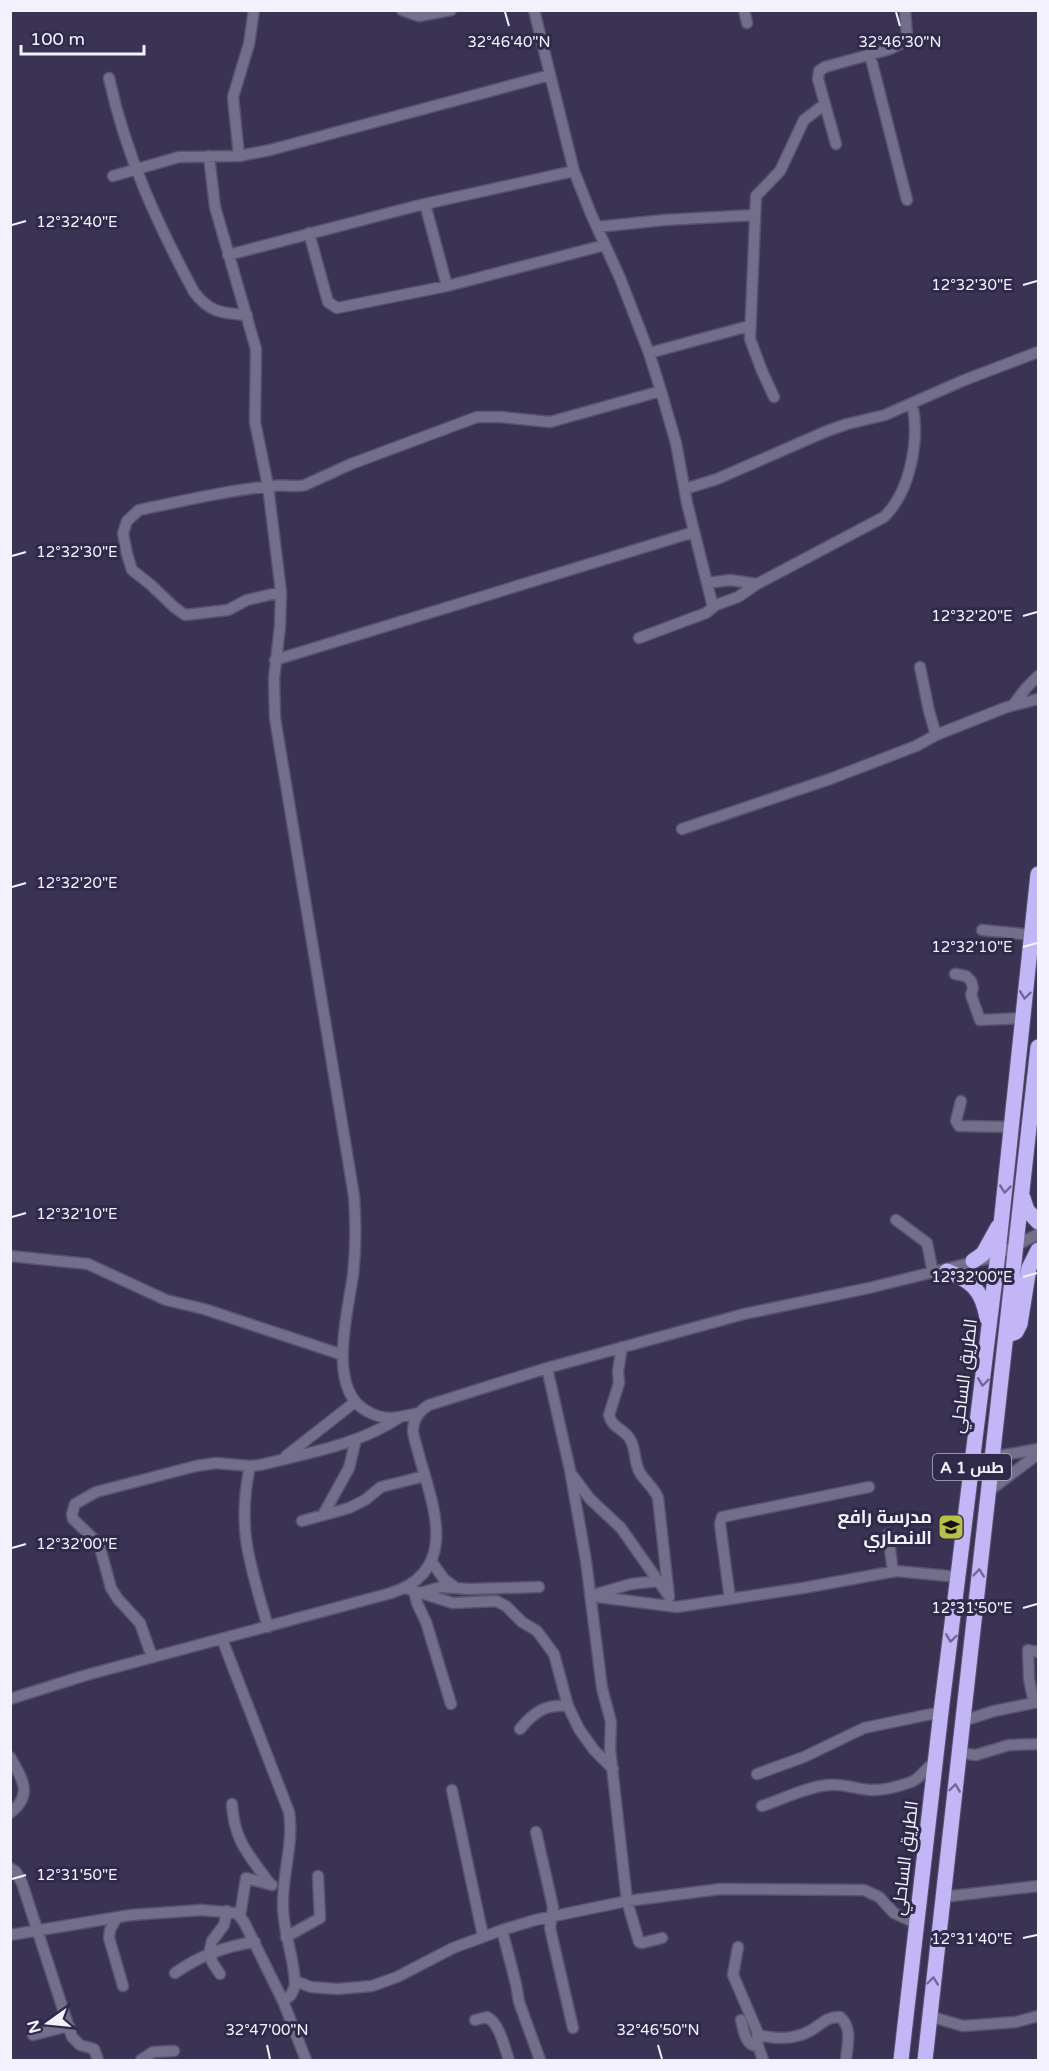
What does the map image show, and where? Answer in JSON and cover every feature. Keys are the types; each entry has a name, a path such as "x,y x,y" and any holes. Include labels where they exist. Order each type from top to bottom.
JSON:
{"highway":[{"name":"الطريق الساحلي","path":"901,2061 941,1712 998,1259 1038,874"},
{"name":"A 1 طس","path":"925,2061 992,1456 1008,1335 1038,1047"},
{"path":"1023,1197 1027,1210 1038,1222"},
{"path":"973,1262 987,1249 1002,1219"},
{"path":"1008,1335 1016,1332 1020,1324 1026,1278 1038,1250"},
{"path":"940,1272 968,1281 978,1293 985,1308 988,1334"}],"street":[{"path":"239,156 233,97 249,44 254,10"},
{"path":"402,10 419,16 451,10"},
{"path":"534,10 574,171 649,352 661,392 676,443 694,532 713,607"},
{"path":"744,10 747,23"},
{"path":"836,144 818,75 822,68 890,49 905,40 908,30 905,10"},
{"path":"870,55 907,200"},
{"path":"113,176 179,157 239,156 270,150 550,75"},
{"path":"109,78 119,124 135,170 194,292 208,308 217,312 247,315"},
{"path":"774,396 753,351 749,326 757,193 780,171 804,120 825,104"},
{"path":"209,156 215,207 247,315 257,358 256,428 268,486 281,592 280,626 275,660 275,718 354,1196 355,1257 343,1355 343,1377 355,1402 376,1415 392,1418 419,1413 435,1402 547,1368 744,1314 940,1272 973,1262 998,1259"},
{"path":"228,255 426,204 574,171"},
{"path":"426,204 447,286"},
{"path":"597,227 664,220 755,215"},
{"path":"309,233 326,298 333,307 359,305 447,286 605,245"},
{"path":"649,352 749,326"},
{"path":"685,489 717,479 827,431 885,415 962,381 1038,352"},
{"path":"281,592 247,600 228,610 185,615 132,570 123,533 127,521 139,510 268,486 305,486 351,464 477,417 550,422 661,392"},
{"path":"639,638 689,621 713,607 738,597 757,584 876,523 890,511 903,485 914,454 915,420 912,403"},
{"path":"275,660 694,532"},
{"path":"706,583 730,580 757,584"},
{"path":"920,668 936,735"},
{"path":"1014,704 1038,676"},
{"path":"682,829 916,746 936,735 1014,704 1038,699"},
{"path":"982,930 1032,935"},
{"path":"955,974 966,976 971,981 973,988 971,995 980,1020 1022,1018"},
{"path":"961,1101 956,1121 959,1126 1012,1126"},
{"path":"896,1220 927,1243 940,1272"},
{"path":"940,1272 975,1269 1016,1249 1038,1233"},
{"path":"1016,1249 1038,1241"},
{"path":"10,1256 88,1264 166,1300 213,1311 343,1355"},
{"path":"622,1347 618,1371 619,1383 609,1415 614,1425 631,1440 640,1472 658,1498 669,1598"},
{"path":"547,1368 570,1470 586,1561 602,1688 610,1712 613,1770 627,1901 639,1942 662,1938"},
{"path":"280,1460 355,1402"},
{"path":"419,1413 413,1431 437,1526 437,1544 431,1561 413,1591 426,1622 451,1704"},
{"path":"152,1658 140,1623 111,1588 99,1544 73,1519 75,1504 96,1492 196,1466 216,1463 250,1467 280,1460 356,1439 379,1430 400,1416"},
{"path":"323,1515 349,1468 356,1439"},
{"path":"992,1456 1024,1453 1038,1449"},
{"path":"988,1491 1038,1454"},
{"path":"250,1467 243,1510 244,1533 268,1627"},
{"path":"570,1470 590,1499 621,1528 677,1607"},
{"path":"302,1521 358,1505 381,1487 425,1476"},
{"path":"730,1599 720,1524 722,1517 869,1487"},
{"path":"888,1534 893,1572"},
{"path":"431,1561 444,1579 456,1588"},
{"path":"590,1596 677,1607 893,1572 906,1571 959,1577"},
{"path":"590,1596 617,1587 659,1581"},
{"path":"10,1698 222,1639 413,1591 434,1588 539,1587"},
{"path":"413,1591 453,1603 491,1600 506,1606 522,1622 537,1631 549,1646 557,1663 568,1706 586,1740 613,1770"},
{"path":"222,1639 289,1812 290,1834 283,1888 283,1909 295,1980 293,1990 283,2001"},
{"path":"963,1721 994,1711 1036,1702 1029,1679 1028,1650 1038,1652"},
{"path":"520,1729 537,1711 549,1707 568,1706"},
{"path":"757,1774 789,1763 864,1728 941,1712"},
{"path":"960,1753 976,1755 1009,1745 1038,1744"},
{"path":"10,1757 24,1784 19,1806 10,1813"},
{"path":"762,1806 826,1785 839,1784 875,1790 895,1786 918,1779 928,1767 936,1763"},
{"path":"452,1790 483,1936"},
{"path":"232,1804 233,1820 240,1841 270,1884"},
{"path":"536,1832 553,1907 550,1928 573,2028"},
{"path":"10,1868 20,1877 74,2040 80,2045 94,2049 98,2061"},
{"path":"286,1937 320,1918 318,1876"},
{"path":"283,1888 246,1878 240,1916 283,2001 306,2061"},
{"path":"943,1897 1038,1886"},
{"path":"295,1980 311,1987 337,1989 372,1986 397,1977 439,1954 502,1930 627,1901 720,1888 864,1890 875,1894 894,1913 917,1924"},
{"path":"10,1935 117,1917 187,1910 227,1911 240,1916"},
{"path":"220,1974 212,1962 210,1953 212,1941 222,1928 227,1911"},
{"path":"117,1917 110,1930 109,1938 123,1986"},
{"path":"502,1930 519,2002 540,2061"},
{"path":"175,1973 210,1953 255,1942"},
{"path":"738,1947 733,1974 764,2061"},
{"path":"929,2016 963,2026 1016,2022 1038,2016"},
{"path":"475,2020 487,2017 491,2019 498,2030 509,2061"},
{"path":"741,2020 749,2043 758,2040 791,2038 812,2030 830,2018 840,2017 845,2021 848,2031 846,2061"},
{"path":"33,2035 69,2026"},
{"path":"141,2061 153,2052 174,2051"}],"place":[{"name":"مدرسة رافع الانصاري","path":"951,1527"}]}
